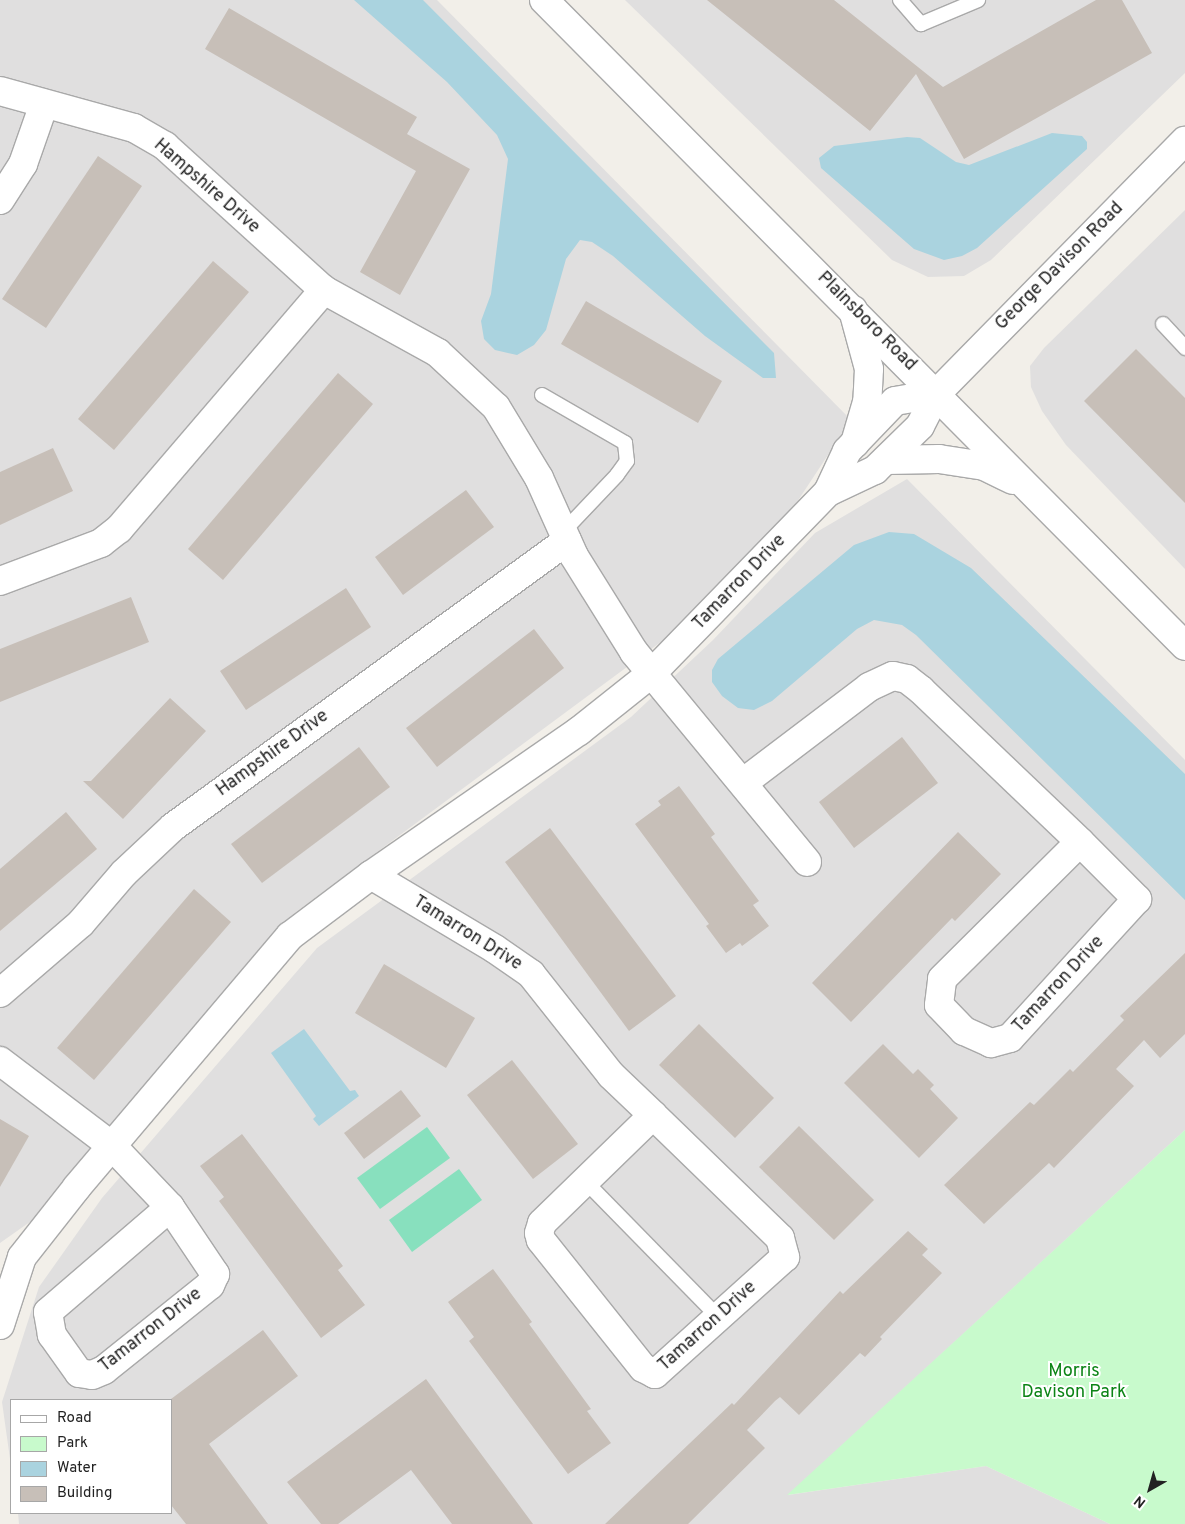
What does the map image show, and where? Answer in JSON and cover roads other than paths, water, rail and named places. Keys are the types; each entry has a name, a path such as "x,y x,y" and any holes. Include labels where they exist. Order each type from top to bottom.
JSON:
{"street":[{"name":"Plainsboro Road","path":"544,0 852,308 1185,646"},
{"name":"Hampshire Drive","path":"0,91 134,128 165,146 324,290 438,353 496,407 540,478 565,536 634,652 652,673"},
{"path":"0,200 23,164 44,104"},
{"name":"George Davison Road","path":"936,394 1185,141"},
{"path":"0,581 101,544 120,529 324,290"},
{"path":"852,308 869,369 867,402 854,443"},
{"name":"Tamarron Drive","path":"0,1325 22,1257 112,1146 290,936 371,875 579,731 652,673 828,492 846,452 896,401 936,394"},
{"name":"Tamarron Drive","path":"828,492 875,470 920,426 936,394"},
{"path":"886,460 939,459 984,466 1026,486"},
{"name":"Hampshire Drive","path":"0,993 81,924 124,873 173,826 565,536"},
{"path":"652,673 744,782 807,862"},
{"name":"Tamarron Drive","path":"744,782 870,687 893,676 907,680 921,690 1080,842 1137,900 1010,1038 991,1043 964,1031 939,1005 942,979 1080,842"},
{"name":"Tamarron Drive","path":"371,875 495,949 531,974 611,1075 653,1115 784,1245 784,1257 662,1371 656,1374 643,1368 541,1240 542,1223 653,1115"},
{"name":"Tamarron Drive","path":"0,1061 112,1146 170,1207 213,1267 215,1274 210,1285 104,1370 92,1375 79,1373 52,1335 48,1312 170,1207"}],"lane":[{"path":"900,0 921,24 978,0"},
{"path":"1163,324 1185,348"},
{"path":"542,395 624,444 627,461 565,536"},
{"path":"585,1181 719,1318"}],"water":[{"path":"354,0 423,0 774,353 776,378 763,378 705,336 613,256 592,242 580,240 566,259 546,330 534,345 517,355 495,350 484,339 481,321 491,294 508,159 497,135 447,82"},
{"path":"1052,133 1082,136 1087,142 1087,149 977,248 962,256 944,260 914,249 821,168 819,158 834,146 907,137 920,138 956,162 969,165"},
{"path":"889,532 914,534 971,568 1185,774 1185,900 916,635 902,625 874,620 857,629 772,701 754,710 738,708 722,696 712,682 712,670 718,659 854,545"},
{"path":"304,1029 350,1091 355,1090 359,1096 319,1126 313,1119 316,1116 271,1053"}],"park label":[{"name":"Morris Davison Park","path":"1074,1384"}]}
